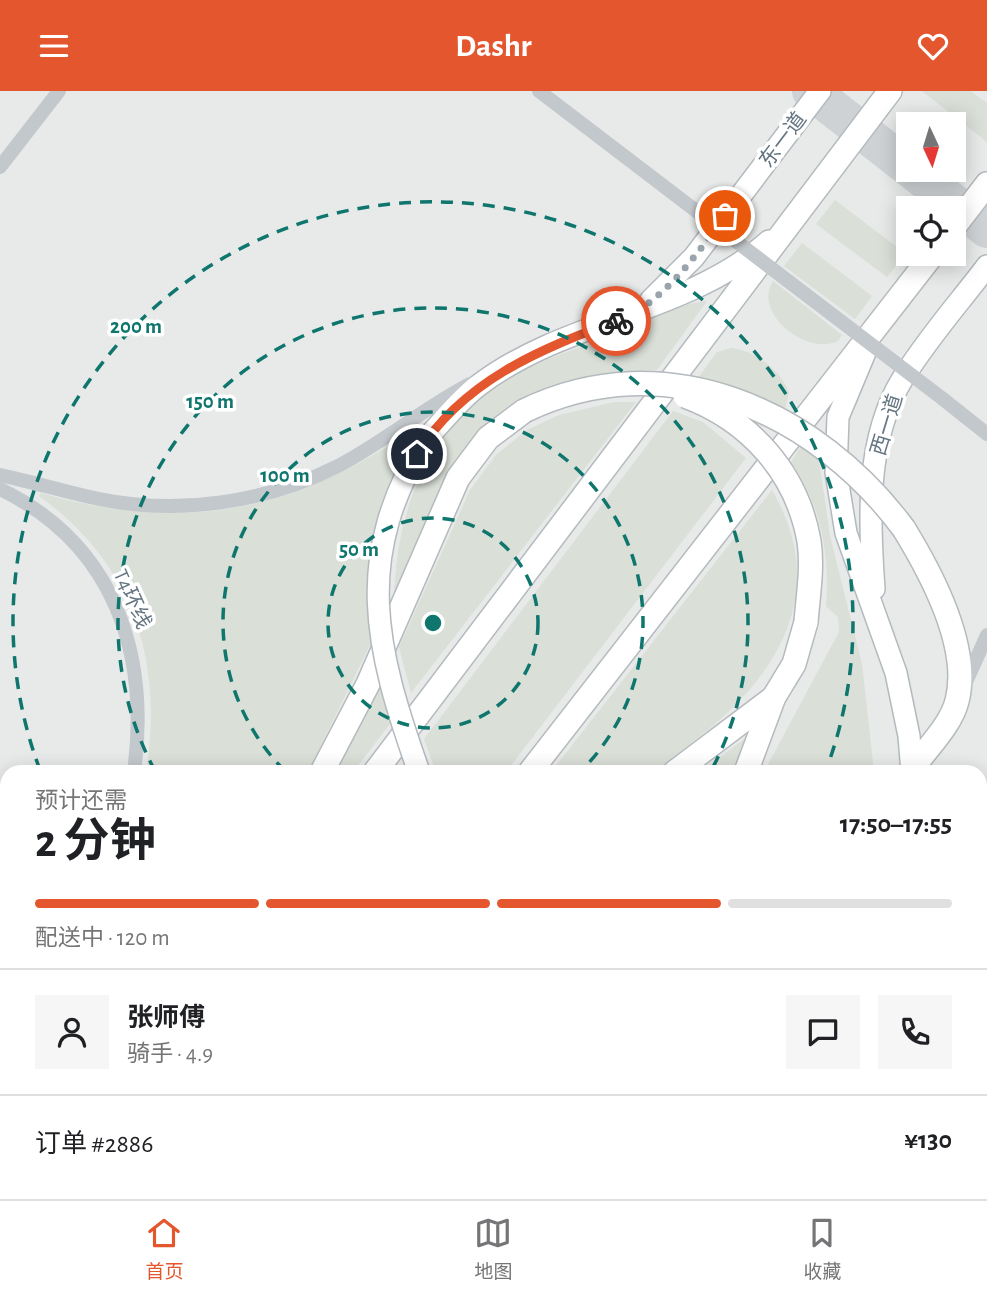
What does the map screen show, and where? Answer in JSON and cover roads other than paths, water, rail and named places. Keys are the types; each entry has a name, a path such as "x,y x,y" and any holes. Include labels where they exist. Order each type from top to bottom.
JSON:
{"main road":[{"name":"东一道","path":"634,315 694,257 820,91"},
{"path":"380,765 890,91"},
{"path":"966,211 987,184"},
{"path":"417,765 387,671 380,633 377,592 381,550 390,510 406,471 427,438 479,385 519,361 634,315 731,268 784,228"},
{"path":"535,765 924,266"},
{"name":"西一道","path":"875,612 872,489 886,414 902,379 987,266"},
{"path":"878,325 851,380 838,417 836,472 846,533 901,694 911,765"},
{"path":"653,384 692,398 732,421 770,453 786,475 801,508 809,543 810,579 806,622 794,664 774,697 750,765"},
{"path":"326,765 368,684 458,478 488,439 524,411 580,389 653,384 712,393 741,402 795,427 859,475 904,529 925,564 951,630 958,677 957,702 916,765"},
{"path":"684,765 774,697"}],"street":[{"path":"0,167 59,91"},
{"path":"539,91 987,434"},
{"path":"0,475 100,499 144,504 194,506 246,499 290,486 339,465 441,399 519,361"},
{"name":"T4环线","path":"0,489 24,501 54,524 81,549 107,586 125,631 138,676 140,729 135,765"},
{"path":"957,702 987,635"}]}
